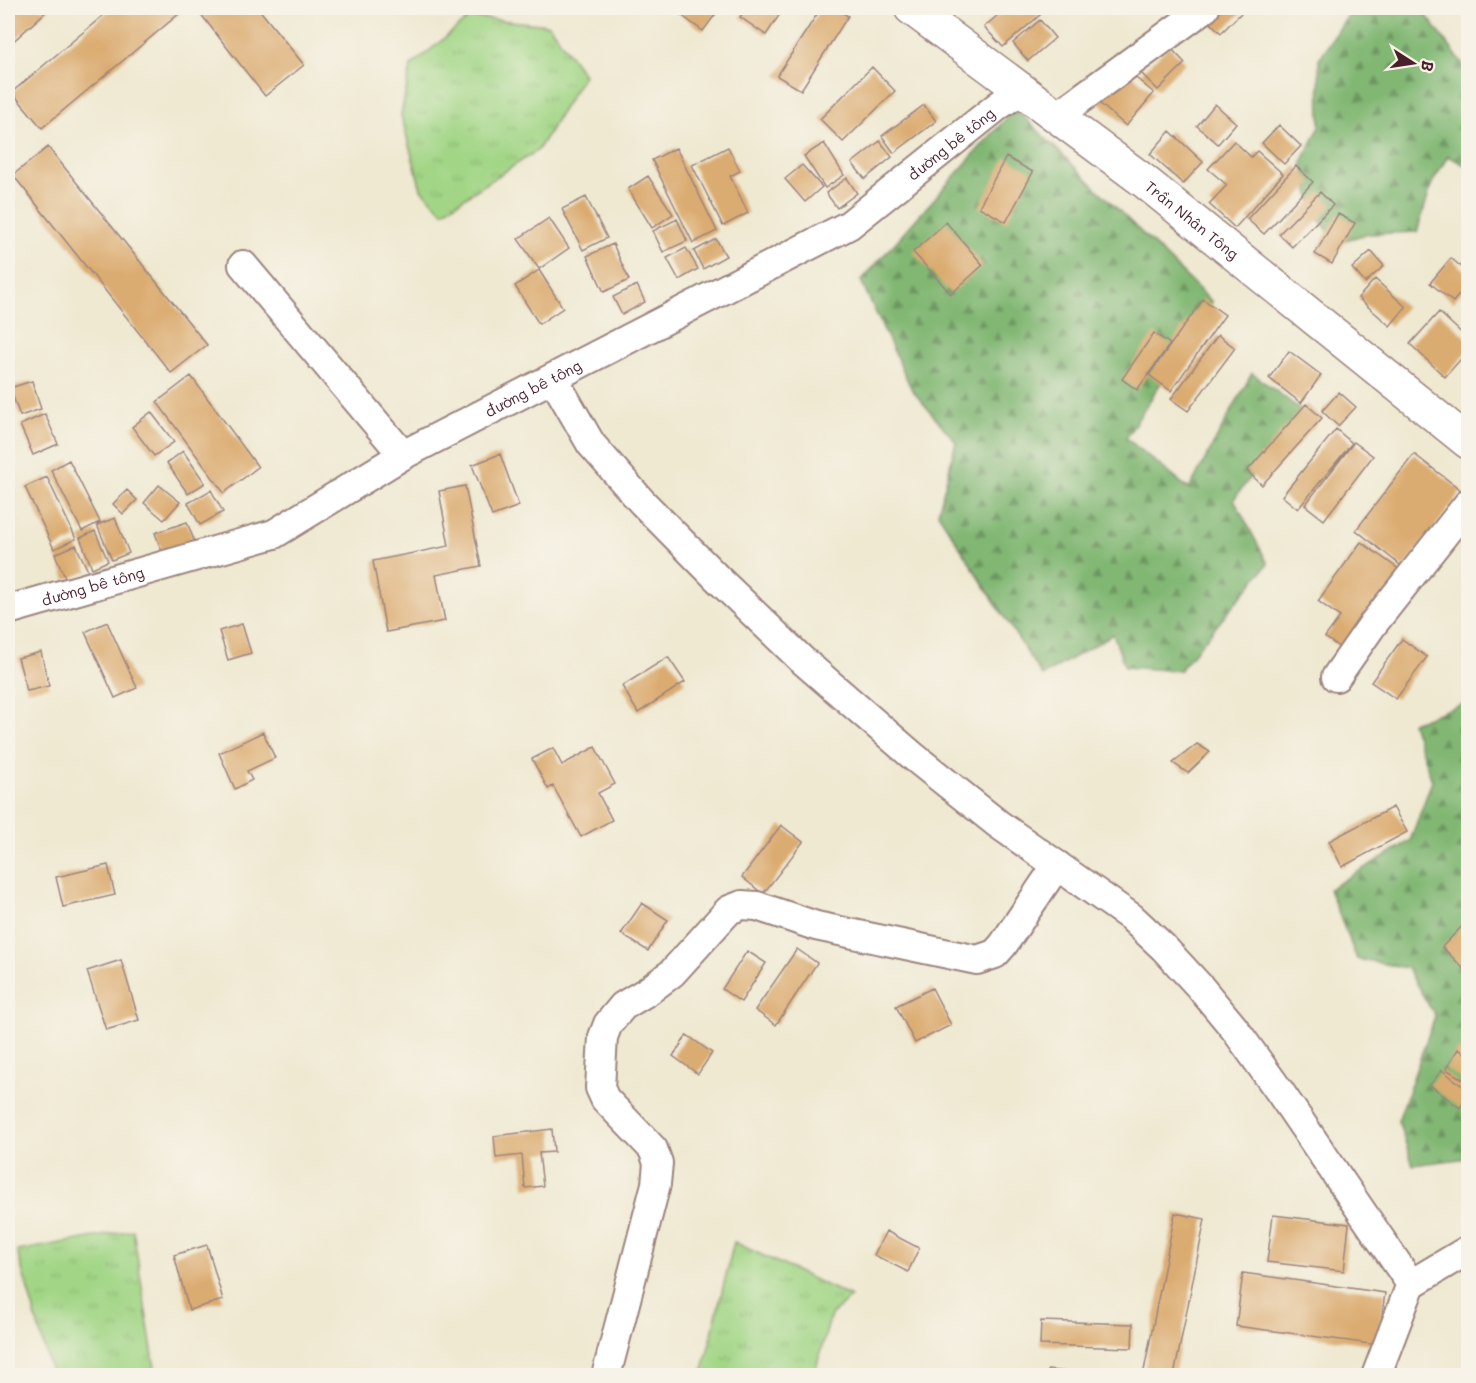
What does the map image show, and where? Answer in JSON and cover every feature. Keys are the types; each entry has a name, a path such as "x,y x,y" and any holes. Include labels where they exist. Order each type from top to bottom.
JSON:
{"street":[{"name":"Trần Nhân Tông","path":"910,8 1144,181 1468,442"},
{"path":"1057,116 1205,8"},
{"name":"đường bê tông","path":"8,610 274,534 403,455 849,225 1021,90"},
{"path":"243,265 403,455"},
{"path":"552,378 591,444 642,502 801,659 914,757 998,824 1131,917 1163,947 1234,1028 1411,1284"},
{"path":"1336,677 1373,624 1468,504"},
{"path":"606,1376 656,1184 658,1162 653,1149 605,1100 600,1088 603,1037 608,1024 623,1006 672,973 729,910 742,904 757,906 816,926 977,960 995,954 1003,945 1057,865"},
{"path":"1376,1376 1411,1284 1468,1250"}],"green space":[{"path":"1353,8 1421,8 1468,71 1468,167 1448,156 1432,183 1417,232 1367,234 1338,242 1315,215 1302,162 1320,126 1319,59"},
{"path":"470,17 549,25 584,75 538,150 443,212 421,189 401,115 411,66"},
{"path":"1015,108 1212,302 1126,438 1189,489 1252,373 1301,410 1234,499 1268,564 1179,671 1125,667 1113,634 1042,676 938,513 956,442 912,390 861,281"},
{"path":"1468,702 1468,1158 1413,1165 1398,1121 1435,1016 1407,968 1357,959 1329,889 1410,841 1432,781 1412,723"},
{"path":"133,1230 156,1375 52,1375 17,1251"},
{"path":"734,1242 851,1297 831,1315 814,1375 702,1375"}],"building":[{"path":"8,8 50,8 8,46"},
{"path":"112,8 186,8 42,128 12,92"},
{"path":"196,8 258,8 304,65 265,96"},
{"path":"686,8 720,8 703,31 681,15"},
{"path":"746,8 784,8 766,35 740,17"},
{"path":"821,8 835,8 848,16 801,90 777,76"},
{"path":"1006,8 1048,8 1003,47 984,27"},
{"path":"1195,8 1246,8 1221,33"},
{"path":"1040,20 1055,38 1028,61 1013,43"},
{"path":"1169,46 1185,63 1158,90 1141,73"},
{"path":"1117,62 1154,93 1126,126 1090,95"},
{"path":"872,67 895,91 843,142 820,119"},
{"path":"1215,104 1236,123 1218,144 1197,126"},
{"path":"924,105 936,121 894,153 882,136"},
{"path":"1279,125 1301,146 1284,164 1262,143"},
{"path":"1170,131 1203,162 1183,184 1150,154"},
{"path":"880,141 892,157 865,179 852,163"},
{"path":"1234,141 1251,157 1257,151 1283,174 1235,228 1209,204 1227,185 1208,169"},
{"path":"824,143 844,175 825,188 804,156"},
{"path":"48,147 207,345 171,373 13,175"},
{"path":"728,147 740,171 730,176 748,213 723,226 692,165"},
{"path":"676,148 717,231 693,243 652,160"},
{"path":"1006,157 1033,172 1006,222 979,207"},
{"path":"802,165 822,187 805,202 785,179"},
{"path":"1296,166 1313,182 1264,234 1247,219"},
{"path":"648,176 673,214 652,228 628,189"},
{"path":"847,178 857,193 837,208 826,193"},
{"path":"1320,192 1333,205 1292,247 1279,234"},
{"path":"586,197 607,238 583,250 562,209"},
{"path":"1338,214 1355,223 1332,264 1315,254"},
{"path":"549,218 569,248 539,269 518,239"},
{"path":"677,219 687,241 663,252 653,231"},
{"path":"946,222 983,265 951,294 913,252"},
{"path":"716,239 726,256 703,269 694,251"},
{"path":"613,244 629,280 604,292 587,256"},
{"path":"686,248 698,269 679,280 667,258"},
{"path":"1371,251 1384,266 1365,283 1352,268"},
{"path":"1451,258 1468,273 1468,284 1453,302 1430,283"},
{"path":"539,270 563,308 539,324 515,286"},
{"path":"1375,279 1406,307 1390,326 1358,298"},
{"path":"637,285 645,302 622,315 613,297"},
{"path":"1203,299 1225,315 1171,391 1149,375"},
{"path":"1439,312 1468,339 1468,351 1445,377 1410,344"},
{"path":"1154,333 1170,344 1137,390 1122,379"},
{"path":"1218,335 1235,348 1188,411 1171,399"},
{"path":"1289,351 1321,375 1301,403 1269,378"},
{"path":"191,376 258,467 224,493 157,402"},
{"path":"32,381 41,409 20,416 10,388"},
{"path":"1339,392 1356,407 1338,426 1322,411"},
{"path":"1306,404 1322,418 1262,485 1247,471"},
{"path":"151,412 174,442 154,456 132,427"},
{"path":"45,414 58,444 33,455 20,425"},
{"path":"1336,429 1352,443 1298,509 1282,496"},
{"path":"1354,442 1373,456 1324,520 1305,505"},
{"path":"183,451 205,483 188,494 167,463"},
{"path":"500,454 519,506 492,516 472,465"},
{"path":"1414,454 1462,491 1404,568 1356,530"},
{"path":"69,460 100,522 82,531 51,470"},
{"path":"47,477 76,539 54,549 25,487"},
{"path":"159,485 180,502 164,520 144,503"},
{"path":"465,486 481,566 436,575 445,621 386,632 373,561 449,546 439,491"},
{"path":"127,490 137,500 123,514 113,504"},
{"path":"211,490 223,512 200,525 188,503"},
{"path":"115,518 129,553 112,560 97,525"},
{"path":"187,522 195,543 163,554 155,533"},
{"path":"95,531 108,561 92,568 80,538"},
{"path":"1361,542 1407,575 1350,655 1325,637 1340,617 1318,601"},
{"path":"76,545 88,571 66,580 55,554"},
{"path":"107,622 137,688 115,698 85,632"},
{"path":"242,624 251,653 228,660 219,631"},
{"path":"1402,639 1427,657 1396,699 1371,682"},
{"path":"41,652 49,686 27,691 18,658"},
{"path":"668,657 685,682 638,713 622,686"},
{"path":"263,732 275,758 247,771 252,780 235,789 219,753"},
{"path":"1197,744 1210,752 1188,773 1173,763"},
{"path":"595,747 615,784 598,793 612,820 581,837 553,786 548,789 532,759 553,748 562,765"},
{"path":"1393,807 1407,832 1342,867 1329,841"},
{"path":"781,825 803,842 763,894 742,877"},
{"path":"108,865 115,895 63,907 56,877"},
{"path":"642,903 668,920 648,951 621,934"},
{"path":"1468,920 1468,973 1442,947"},
{"path":"797,949 817,963 776,1025 755,1010"},
{"path":"747,951 766,963 741,1002 722,989"},
{"path":"121,960 139,1020 106,1030 87,971"},
{"path":"932,988 951,1025 915,1043 896,1006"},
{"path":"687,1035 712,1053 698,1074 673,1056"},
{"path":"1458,1049 1468,1055 1467,1082 1446,1069"},
{"path":"1442,1070 1468,1090 1468,1097 1460,1108 1430,1085"},
{"path":"552,1129 554,1152 539,1153 543,1186 525,1188 522,1155 496,1158 494,1136"},
{"path":"1175,1213 1205,1219 1174,1376 1143,1376"},
{"path":"1273,1215 1349,1224 1344,1271 1267,1262"},
{"path":"886,1231 919,1248 908,1272 874,1255"},
{"path":"207,1245 223,1300 189,1310 174,1255"},
{"path":"1243,1273 1385,1293 1378,1345 1236,1326"},
{"path":"1041,1321 1133,1324 1132,1348 1040,1345"},
{"path":"1048,1370 1089,1374 1089,1376 1048,1376"}]}
